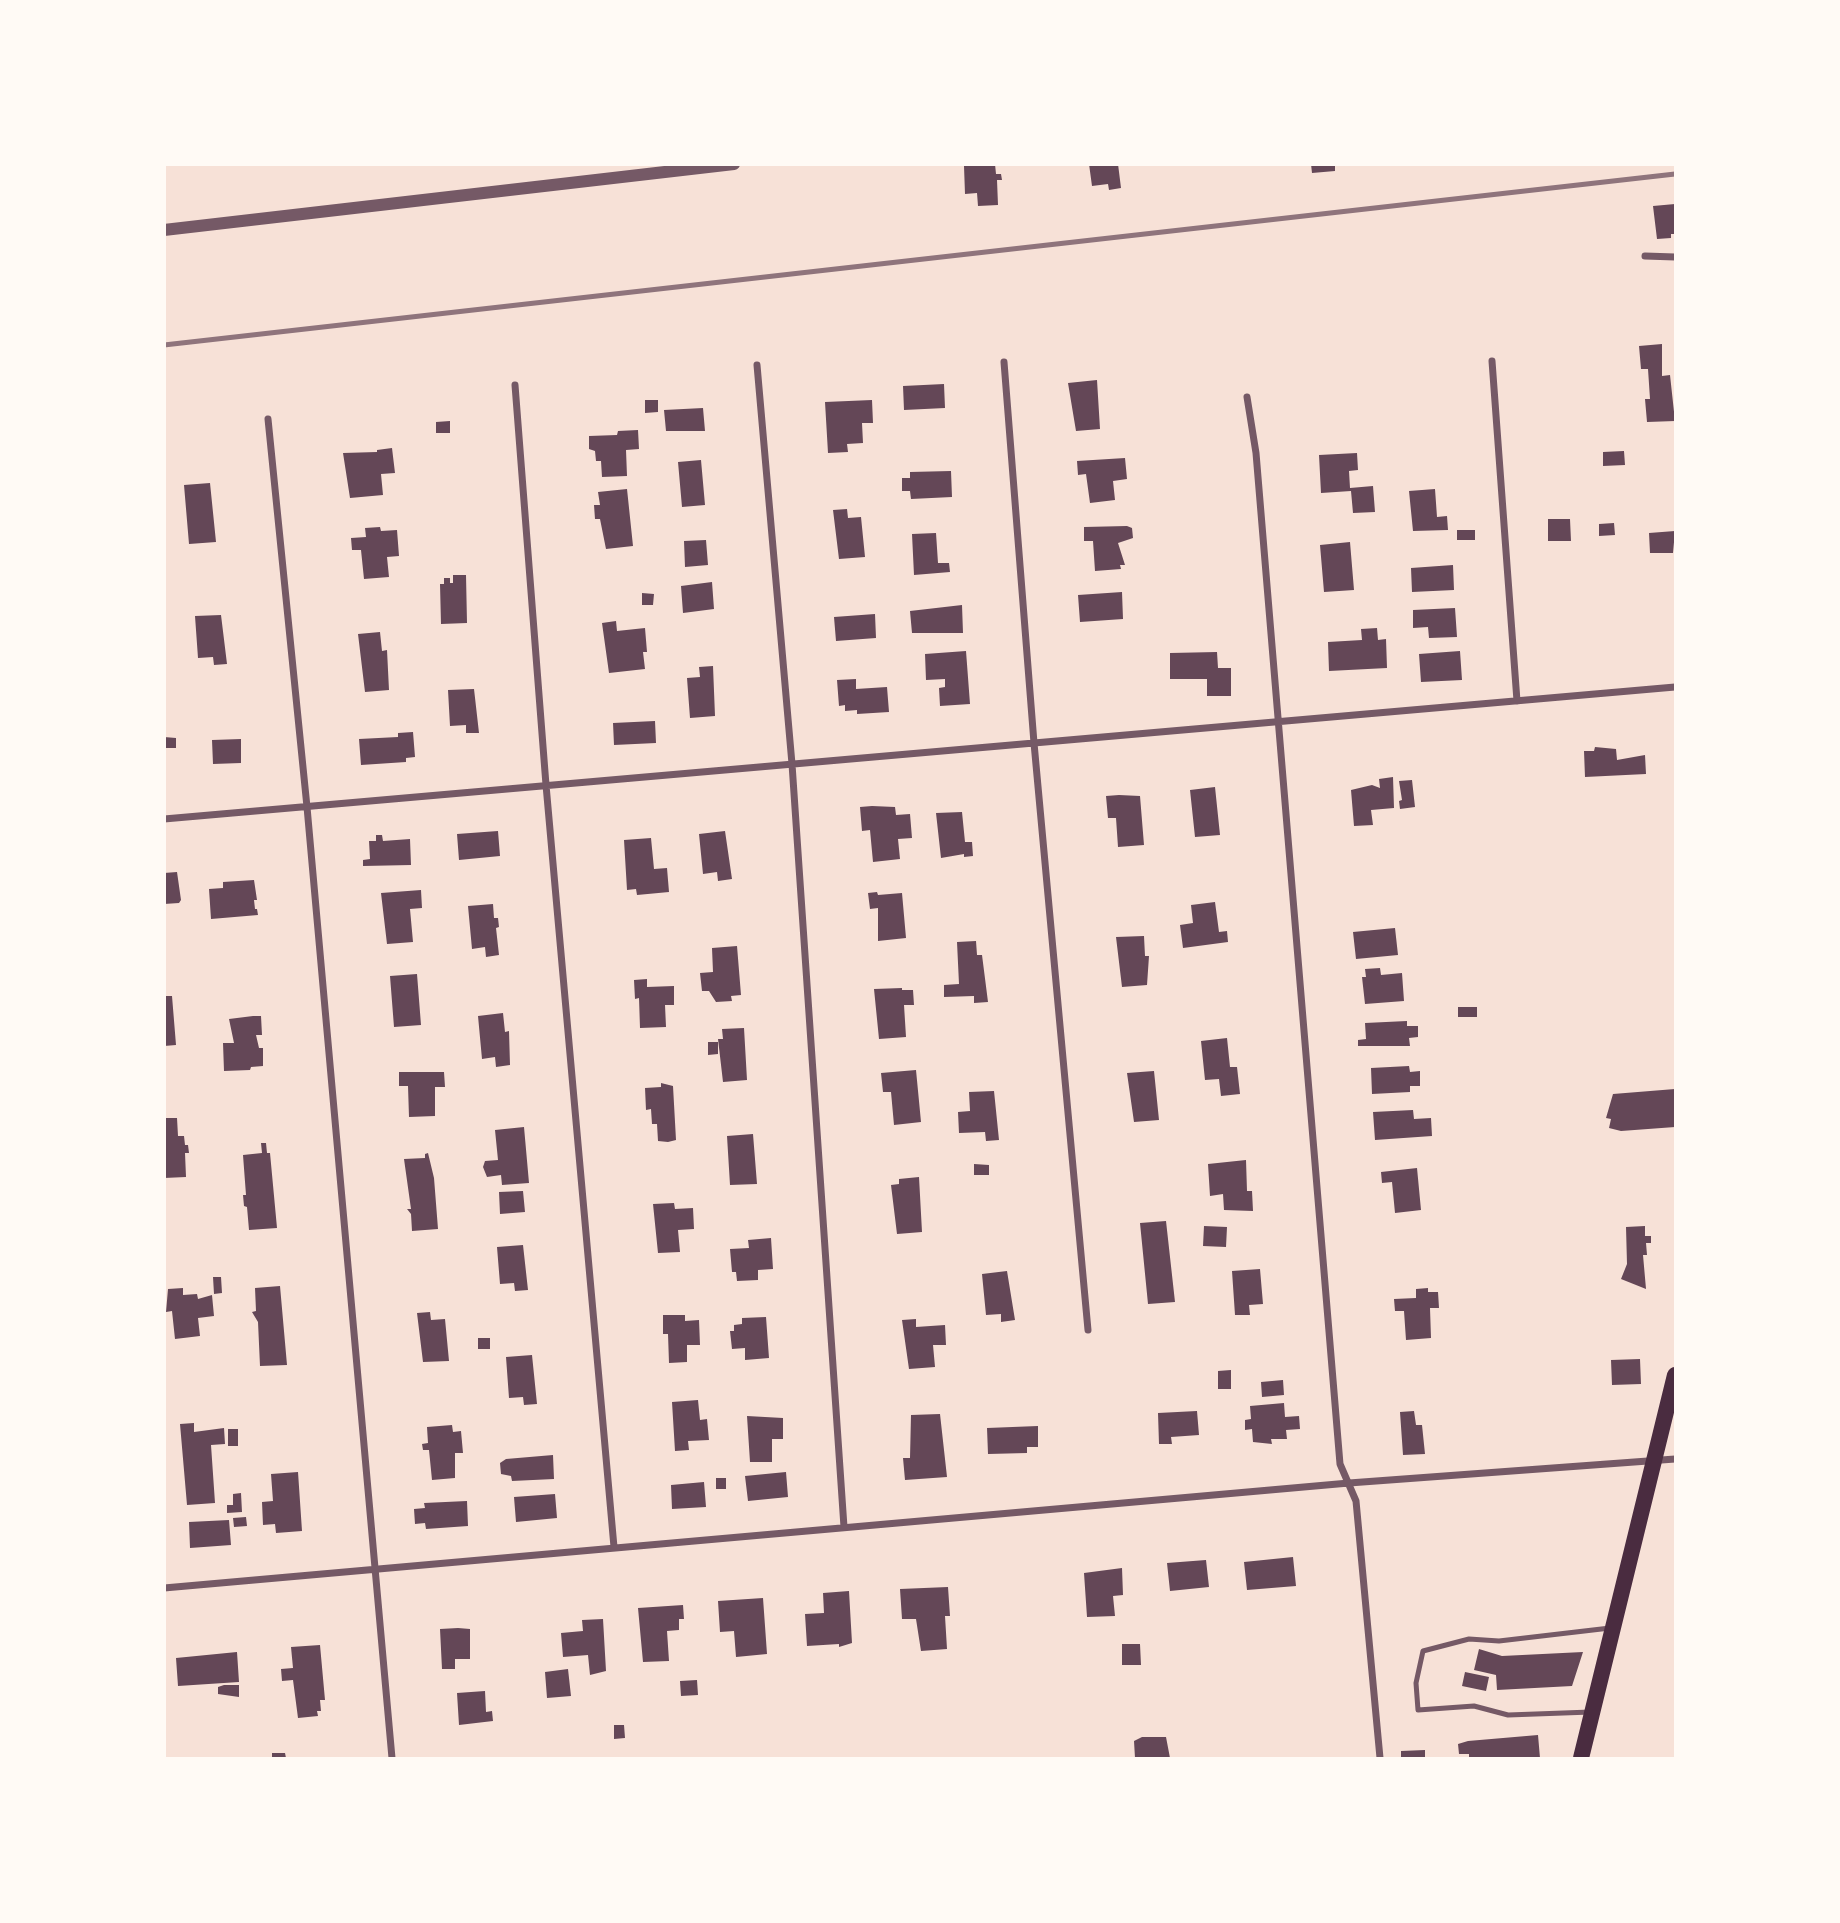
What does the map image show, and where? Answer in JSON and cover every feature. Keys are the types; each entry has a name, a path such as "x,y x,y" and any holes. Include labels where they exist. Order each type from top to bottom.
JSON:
{"main road":[{"path":"1581,1759 1675,1375"}],"street":[{"path":"164,230 734,164"},
{"path":"1645,256 1675,257"},
{"path":"1492,361 1517,701"},
{"path":"1004,362 1034,743 1088,1330"},
{"path":"757,365 792,764 844,1527"},
{"path":"514,385 546,785 614,1547"},
{"path":"1247,397 1256,453 1340,1464 1356,1501 1380,1759"},
{"path":"268,419 307,807 392,1759"},
{"path":"164,819 1675,687"},
{"path":"164,1588 1349,1483 1675,1459"}],"lane":[{"path":"1593,1712 1508,1715 1474,1706 1418,1710 1416,1683 1423,1651 1469,1639 1499,1642 1614,1628"}],"building":[{"path":"995,164 996,174 1001,174 1002,180 997,180 998,205 978,206 977,193 965,194 964,166"},
{"path":"1089,164 1118,164 1121,188 1109,190 1108,184 1092,186"},
{"path":"1311,164 1335,164 1335,171 1312,173"},
{"path":"1675,204 1675,234 1671,234 1671,238 1657,239 1653,206"},
{"path":"1662,344 1662,376 1670,375 1675,421 1647,422 1645,399 1650,399 1648,369 1641,369 1639,346"},
{"path":"1097,380 1100,429 1076,431 1068,383"},
{"path":"944,384 945,408 904,410 903,386"},
{"path":"645,400 658,400 658,412 645,413"},
{"path":"872,400 873,423 862,423 863,443 847,444 848,452 828,453 825,402"},
{"path":"703,408 705,431 666,431 664,410"},
{"path":"450,421 450,433 436,433 436,422"},
{"path":"638,430 639,449 626,450 627,476 602,477 601,461 596,461 595,451 589,449 589,436 617,435 618,431"},
{"path":"392,448 395,473 381,474 383,495 350,498 343,453 377,452"},
{"path":"1624,451 1625,465 1603,466 1603,452"},
{"path":"1357,453 1358,470 1349,471 1350,488 1373,486 1375,512 1353,513 1351,491 1321,493 1319,455"},
{"path":"1125,458 1127,479 1113,481 1115,500 1090,503 1086,474 1078,475 1077,461"},
{"path":"701,460 705,505 682,507 678,462"},
{"path":"951,471 952,497 911,499 910,491 902,491 902,478 910,478 910,472"},
{"path":"210,483 216,542 189,544 184,485"},
{"path":"627,489 633,546 606,549 600,519 595,519 594,505 600,505 598,492"},
{"path":"1435,489 1437,517 1447,516 1448,530 1413,531 1409,491"},
{"path":"847,509 848,518 861,517 865,557 839,559 833,510"},
{"path":"1548,519 1570,519 1571,541 1548,541"},
{"path":"1614,523 1615,535 1599,536 1599,524"},
{"path":"380,527 381,531 397,530 399,556 387,557 389,577 364,579 361,550 352,550 351,538 366,537 365,528"},
{"path":"1084,527 1132,528 1133,538 1118,543 1125,565 1120,565 1121,569 1095,571 1093,541 1084,541"},
{"path":"1457,530 1475,530 1475,540 1457,540"},
{"path":"1675,531 1673,553 1650,553 1649,533"},
{"path":"936,533 938,563 949,563 950,572 914,575 912,534"},
{"path":"706,540 708,565 685,567 684,541"},
{"path":"1350,542 1354,590 1324,592 1320,545"},
{"path":"1453,565 1454,590 1412,592 1411,568"},
{"path":"453,575 466,575 467,623 441,624 440,584 444,584 444,578 450,578 450,583 453,583"},
{"path":"712,582 714,609 683,613 681,586"},
{"path":"1122,592 1123,619 1080,622 1078,595"},
{"path":"642,593 654,594 653,605 642,605"},
{"path":"962,605 963,633 912,633 910,611"},
{"path":"1455,608 1457,637 1429,638 1428,627 1413,628 1413,610"},
{"path":"875,614 876,638 836,641 834,617"},
{"path":"221,615 227,664 214,665 213,657 198,658 195,616"},
{"path":"616,621 617,631 645,628 645,669 609,673 602,623"},
{"path":"1377,628 1378,640 1386,639 1387,668 1329,671 1328,642 1362,640 1361,629"},
{"path":"380,632 382,651 387,650 389,690 365,692 358,634"},
{"path":"966,651 970,704 940,706 939,688 945,687 945,679 926,680 925,654"},
{"path":"1460,651 1462,680 1421,682 1419,654"},
{"path":"1217,652 1218,668 1231,668 1231,696 1207,696 1207,679 1170,679 1170,653"},
{"path":"713,666 715,716 690,718 687,678 700,677 699,667"},
{"path":"856,679 856,689 887,687 889,712 857,714 857,710 845,711 845,705 839,706 837,680"},
{"path":"474,689 479,733 466,733 466,725 450,726 448,690"},
{"path":"655,721 656,743 614,745 613,723"},
{"path":"413,732 415,757 406,758 406,762 361,765 359,739 398,737 398,733"},
{"path":"164,737 176,738 176,748 164,748"},
{"path":"241,739 241,763 213,764 212,740"},
{"path":"1595,747 1616,749 1617,760 1645,755 1646,774 1585,777 1584,751 1594,751"},
{"path":"1393,777 1394,808 1371,810 1373,825 1354,826 1351,790 1372,785 1380,788 1379,779"},
{"path":"1412,780 1415,807 1400,809 1399,801 1402,800 1399,781"},
{"path":"1215,787 1220,835 1195,837 1190,790"},
{"path":"1106,796 1140,796 1144,845 1118,847 1116,818 1108,818"},
{"path":"860,807 895,807 896,815 910,814 912,838 898,839 900,859 873,862 870,830 862,831"},
{"path":"962,812 965,842 972,842 973,856 964,857 964,854 941,858 936,813"},
{"path":"498,831 500,856 459,860 457,834"},
{"path":"725,831 732,879 718,881 717,872 703,874 699,834"},
{"path":"376,835 382,835 383,841 410,839 411,865 363,866 363,860 370,859 369,841 376,841"},
{"path":"651,838 654,869 667,868 669,892 637,895 636,889 627,890 624,840"},
{"path":"177,872 181,900 179,903 164,904 164,873"},
{"path":"254,880 257,900 254,900 255,909 258,915 211,919 209,889 223,888 223,882"},
{"path":"421,890 422,908 410,909 413,942 387,944 381,893"},
{"path":"877,892 878,895 902,893 906,938 878,941 878,908 870,909 868,893"},
{"path":"1215,902 1219,932 1227,931 1228,942 1183,948 1180,925 1193,923 1191,905"},
{"path":"493,904 494,918 498,918 499,927 496,928 499,955 486,957 485,947 472,949 468,906"},
{"path":"1395,928 1398,955 1356,959 1353,932"},
{"path":"1144,936 1145,956 1149,956 1147,985 1122,987 1116,937"},
{"path":"976,941 977,955 982,955 988,1002 974,1003 974,996 944,997 944,985 959,984 957,942"},
{"path":"737,946 741,995 731,996 732,1001 716,1002 709,991 702,991 700,973 713,972 712,948"},
{"path":"1380,968 1381,975 1402,973 1404,1001 1365,1004 1362,977 1366,977 1365,969"},
{"path":"417,974 421,1025 394,1027 390,976"},
{"path":"647,979 647,987 674,986 674,1005 665,1005 666,1027 640,1028 639,998 635,999 634,980"},
{"path":"874,989 913,990 914,1005 904,1005 906,1037 879,1039"},
{"path":"164,996 172,996 176,1045 164,1046"},
{"path":"1458,1007 1477,1007 1477,1017 1458,1017"},
{"path":"503,1013 505,1032 509,1031 510,1065 496,1067 495,1057 482,1059 478,1016"},
{"path":"261,1016 262,1035 256,1035 259,1048 263,1048 263,1066 251,1067 250,1070 224,1071 223,1043 234,1043 229,1019"},
{"path":"1407,1021 1407,1026 1418,1026 1418,1037 1409,1038 1410,1046 1358,1046 1358,1040 1366,1039 1365,1023"},
{"path":"744,1028 747,1080 723,1082 718,1039 723,1039 722,1029"},
{"path":"1227,1038 1230,1067 1237,1067 1240,1094 1221,1096 1219,1079 1205,1080 1201,1041"},
{"path":"708,1042 718,1042 718,1054 708,1055"},
{"path":"1409,1066 1410,1072 1420,1071 1420,1086 1410,1086 1410,1092 1372,1094 1371,1068"},
{"path":"916,1070 921,1122 894,1125 891,1092 883,1092 881,1073"},
{"path":"1154,1071 1159,1120 1134,1122 1127,1073"},
{"path":"399,1072 444,1072 445,1087 435,1087 435,1116 409,1117 408,1086 399,1086"},
{"path":"661,1083 673,1086 676,1140 668,1142 658,1141 657,1124 652,1124 651,1109 646,1110 645,1088 661,1087"},
{"path":"1675,1089 1675,1127 1621,1131 1609,1128 1611,1119 1606,1118 1613,1094"},
{"path":"994,1091 999,1140 986,1141 985,1132 959,1133 958,1112 970,1111 969,1092"},
{"path":"1413,1110 1414,1119 1431,1118 1432,1136 1375,1140 1373,1112"},
{"path":"164,1118 177,1118 178,1136 184,1136 185,1145 188,1145 189,1153 185,1153 186,1177 164,1178"},
{"path":"524,1127 529,1183 502,1185 501,1175 487,1177 483,1167 485,1161 498,1160 495,1130"},
{"path":"753,1134 757,1184 730,1185 727,1136"},
{"path":"261,1143 266,1143 267,1153 270,1153 277,1228 249,1230 243,1195 246,1195 243,1155 262,1153"},
{"path":"428,1153 434,1178 438,1229 412,1231 411,1214 407,1209 411,1209 404,1159 425,1158"},
{"path":"1246,1160 1247,1191 1252,1191 1253,1211 1224,1210 1223,1194 1210,1196 1208,1164"},
{"path":"974,1164 989,1165 989,1175 974,1175"},
{"path":"1417,1168 1421,1210 1395,1213 1392,1182 1382,1183 1381,1172"},
{"path":"919,1177 922,1232 897,1234 891,1185 899,1184 899,1179"},
{"path":"523,1191 525,1212 500,1214 499,1192"},
{"path":"674,1203 675,1209 693,1208 694,1229 678,1230 680,1252 658,1253 653,1204"},
{"path":"1166,1221 1175,1302 1148,1304 1140,1223"},
{"path":"1204,1226 1227,1227 1226,1247 1203,1246"},
{"path":"1645,1226 1645,1236 1651,1236 1651,1243 1646,1243 1647,1255 1643,1255 1646,1289 1621,1279 1627,1264 1626,1227"},
{"path":"771,1238 773,1269 758,1270 758,1280 737,1281 736,1272 732,1272 730,1249 749,1248 748,1240"},
{"path":"523,1245 528,1290 515,1291 514,1283 500,1284 497,1247"},
{"path":"1260,1269 1263,1304 1249,1305 1250,1315 1235,1315 1232,1271"},
{"path":"1007,1271 1015,1320 1001,1322 1001,1314 986,1315 982,1274"},
{"path":"213,1277 221,1277 222,1293 214,1294"},
{"path":"280,1286 287,1365 260,1366 258,1322 252,1312 256,1311 255,1288"},
{"path":"183,1288 183,1295 197,1294 198,1299 212,1295 214,1316 198,1318 200,1336 175,1339 172,1311 166,1312 168,1289"},
{"path":"1428,1288 1428,1292 1438,1292 1439,1308 1430,1308 1431,1338 1406,1340 1404,1311 1395,1311 1394,1299 1416,1298 1416,1289"},
{"path":"430,1312 431,1320 445,1319 449,1361 423,1362 417,1313"},
{"path":"663,1315 685,1315 685,1321 699,1320 700,1345 687,1345 687,1362 669,1363 668,1334 663,1334"},
{"path":"766,1317 769,1358 745,1360 745,1348 732,1349 730,1331 734,1331 734,1325 742,1324 742,1318"},
{"path":"916,1319 916,1327 945,1325 946,1345 933,1345 935,1367 909,1369 902,1320"},
{"path":"478,1338 490,1338 490,1349 478,1349"},
{"path":"532,1355 537,1404 524,1405 523,1397 509,1398 506,1357"},
{"path":"1640,1359 1641,1384 1612,1385 1611,1360"},
{"path":"1231,1370 1231,1389 1218,1389 1218,1371"},
{"path":"1283,1380 1284,1395 1262,1397 1261,1382"},
{"path":"698,1400 700,1420 707,1419 709,1440 688,1441 689,1450 675,1451 672,1402"},
{"path":"1284,1403 1285,1417 1299,1416 1300,1429 1286,1430 1287,1439 1271,1439 1272,1444 1253,1442 1252,1429 1245,1430 1245,1420 1251,1419 1250,1406"},
{"path":"1197,1411 1199,1435 1171,1437 1172,1444 1159,1444 1158,1413"},
{"path":"1414,1411 1416,1425 1422,1425 1425,1454 1403,1455 1400,1412"},
{"path":"940,1414 947,1477 905,1480 903,1458 910,1458 911,1415"},
{"path":"747,1416 783,1418 783,1439 772,1439 772,1462 750,1462"},
{"path":"194,1423 194,1432 224,1428 225,1444 211,1445 215,1503 187,1505 180,1424"},
{"path":"452,1425 453,1432 461,1431 463,1453 455,1453 455,1478 432,1480 429,1450 423,1450 422,1444 428,1443 427,1427"},
{"path":"1038,1426 1038,1447 1027,1447 1027,1453 988,1454 987,1428"},
{"path":"228,1429 238,1429 238,1446 228,1446"},
{"path":"553,1455 554,1479 512,1481 511,1476 501,1474 500,1463 506,1459"},
{"path":"298,1472 302,1531 276,1533 275,1524 263,1525 262,1502 273,1501 271,1474"},
{"path":"786,1472 788,1497 748,1501 745,1476"},
{"path":"716,1478 726,1478 726,1489 716,1489"},
{"path":"704,1482 706,1507 672,1509 671,1485"},
{"path":"241,1493 242,1512 227,1513 227,1505 233,1505 233,1494"},
{"path":"555,1494 557,1518 516,1522 514,1497"},
{"path":"467,1501 468,1526 426,1529 425,1523 415,1524 414,1509 425,1508 424,1503"},
{"path":"246,1517 247,1526 234,1527 233,1518"},
{"path":"229,1520 231,1545 190,1548 189,1522"},
{"path":"1293,1557 1296,1586 1247,1590 1244,1562"},
{"path":"1206,1560 1209,1587 1170,1591 1167,1563"},
{"path":"1122,1568 1123,1595 1113,1596 1115,1616 1087,1617 1084,1573"},
{"path":"948,1587 950,1616 945,1616 947,1649 921,1651 916,1619 902,1619 900,1589"},
{"path":"849,1591 852,1643 839,1647 839,1644 807,1646 805,1614 824,1613 823,1593"},
{"path":"763,1598 767,1654 736,1657 734,1631 720,1632 718,1601"},
{"path":"683,1605 684,1619 679,1619 679,1630 667,1631 669,1661 643,1662 638,1608"},
{"path":"603,1619 606,1671 590,1675 588,1655 563,1657 561,1633 583,1631 582,1620"},
{"path":"440,1629 470,1629 470,1659 455,1659 455,1669 442,1669"},
{"path":"1122,1644 1140,1644 1141,1665 1122,1665"},
{"path":"320,1645 325,1700 320,1700 321,1711 317,1711 318,1716 298,1718 293,1680 282,1681 281,1669 293,1668 291,1647"},
{"path":"1479,1649 1502,1656 1583,1652 1572,1686 1497,1690 1496,1675 1474,1670"},
{"path":"237,1652 239,1682 178,1686 176,1658"},
{"path":"568,1669 571,1696 547,1698 545,1672"},
{"path":"1465,1672 1489,1677 1486,1691 1462,1686"},
{"path":"697,1680 698,1695 681,1696 680,1681"},
{"path":"239,1685 239,1697 218,1694 218,1687"},
{"path":"485,1691 486,1712 492,1711 493,1721 459,1725 457,1693"},
{"path":"614,1725 624,1725 625,1738 614,1739"},
{"path":"1538,1735 1540,1758 1469,1758 1469,1754 1459,1754 1458,1744 1468,1741"},
{"path":"1142,1737 1166,1737 1170,1758 1135,1758 1134,1741"},
{"path":"1425,1750 1425,1758 1401,1758 1401,1751"},
{"path":"272,1753 285,1753 286,1758 272,1758"}],"railway":[{"path":"164,345 1675,174"}]}
